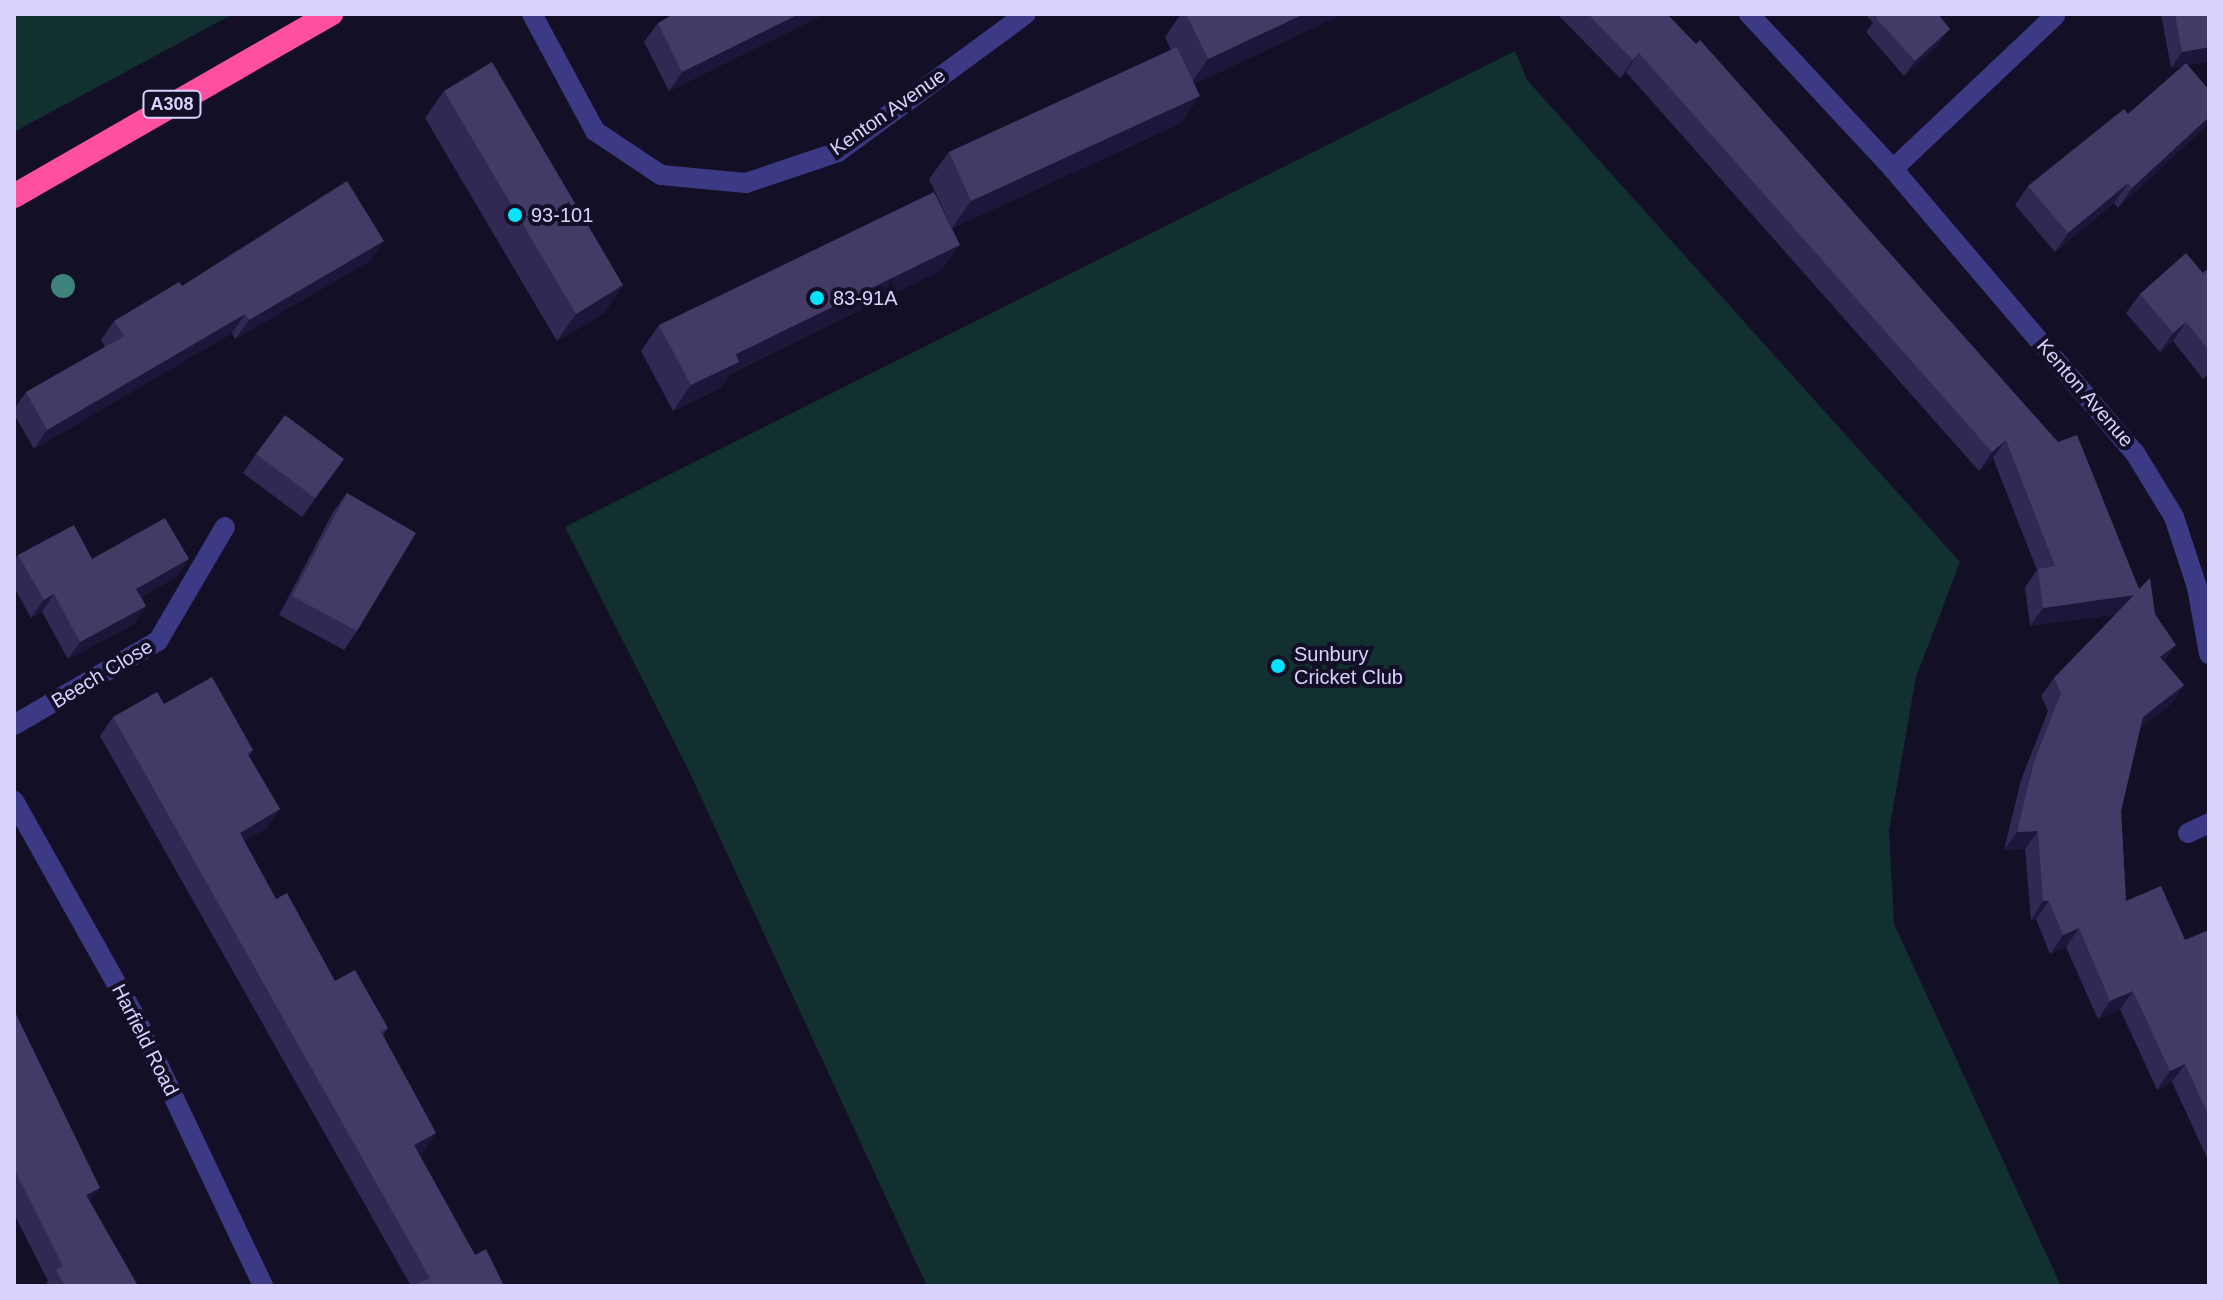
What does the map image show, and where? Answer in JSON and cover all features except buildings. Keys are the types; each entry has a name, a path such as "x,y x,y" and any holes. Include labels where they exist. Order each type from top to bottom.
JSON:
{"highway":[{"name":"A308","path":"14,196 331,14"}],"street":[{"name":"Kenton Avenue","path":"532,14 595,131 661,175 746,183 838,152 1026,14"},
{"name":"Kenton Avenue","path":"1749,14 1893,169 2135,453 2174,517 2197,587 2209,654"},
{"path":"1893,169 2055,16"},
{"name":"Beech Close","path":"14,725 158,641 225,527"},
{"name":"Harfield Road","path":"14,801 136,1018 263,1286"},
{"path":"2188,833 2209,823"}],"green space":[{"path":"14,14 233,14 14,132"},
{"name":"Sunbury Cricket Club","path":"1515,51 1527,80 1960,562 1916,677 1889,831 1894,924 2061,1286 927,1286 687,767 565,527"}],"place":[{"name":"93-101","path":"515,215"},
{"name":"83-91A","path":"817,298"},
{"name":"Sunbury Cricket Club","path":"1278,666"}]}
